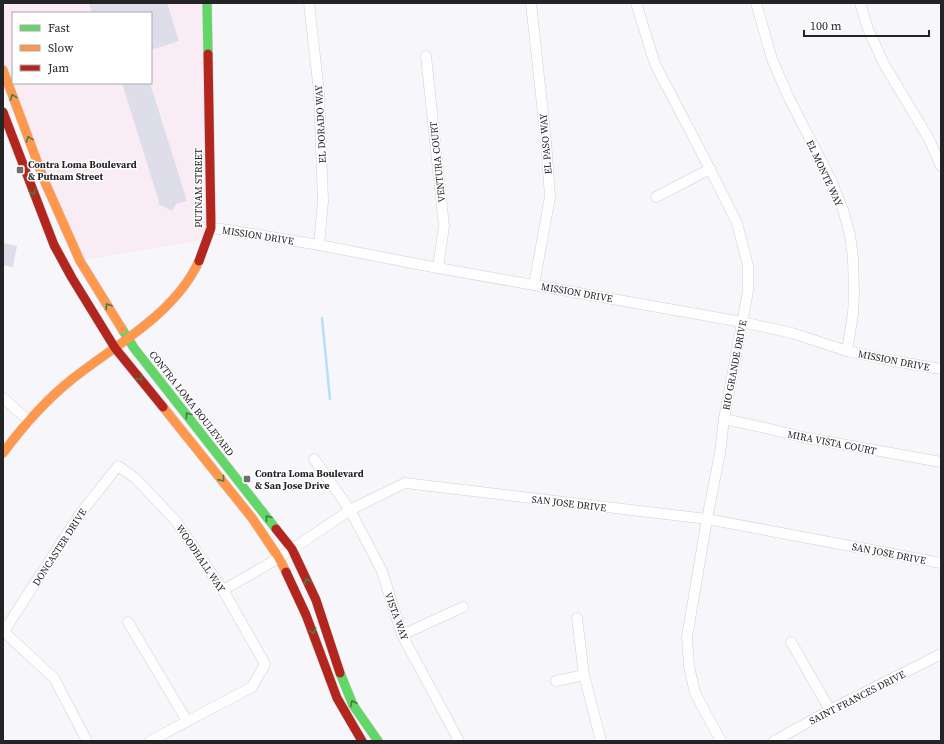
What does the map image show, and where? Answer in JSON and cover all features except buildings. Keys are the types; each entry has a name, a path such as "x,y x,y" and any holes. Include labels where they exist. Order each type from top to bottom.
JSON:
{"main road":[{"name":"PUTNAM STREET","path":"3,453 29,421 60,389 93,363 128,339 168,306 186,286 201,260 211,228 206,3"},
{"name":"CONTRA LOMA BOULEVARD","path":"3,70 44,180 80,261 134,348 292,549 316,600 340,676 353,705 376,738"},
{"path":"3,112 54,245 72,278 116,348 252,518 279,558 306,615 337,698 362,741"},
{"path":"365,741 376,738"}],"street":[{"name":"EL DORADO WAY","path":"309,3 319,92 323,201 319,245"},
{"name":"EL PASO WAY","path":"531,3 546,141 550,197 534,285"},
{"name":"RIO GRANDE DRIVE","path":"636,3 655,64 737,223 748,266 748,291 724,419 720,453 687,637 689,666 695,693 721,741"},
{"name":"EL MONTE WAY","path":"756,3 772,59 788,96 832,182 843,210 850,235 853,258 854,294 853,314 847,351"},
{"path":"860,3 868,29 884,64 929,139 941,166"},
{"name":"VENTURA COURT","path":"426,56 444,226 438,268"},
{"path":"656,197 710,169"},
{"name":"MISSION DRIVE","path":"211,228 319,245 438,268 742,322 792,333 847,351 941,369"},
{"path":"3,398 29,421"},
{"name":"MIRA VISTA COURT","path":"724,419 802,437 941,462"},
{"name":"VISTA WAY","path":"314,459 350,510 382,571 402,635 459,741"},
{"name":"WOODHALL WAY","path":"118,466 135,478 176,521 223,590 265,664 252,688 187,721"},
{"name":"DONCASTER DRIVE","path":"3,631 80,514 118,466"},
{"name":"SAN JOSE DRIVE","path":"223,590 279,558 350,510 405,483 707,519 941,563"},
{"path":"402,635 463,607"},
{"path":"577,618 584,675 601,741"},
{"path":"128,622 187,721 150,741"},
{"path":"3,631 54,678 87,741"},
{"path":"792,642 830,710"},
{"name":"SAINT FRANCES DRIVE","path":"774,741 830,710 941,654"},
{"path":"556,681 584,675"}],"shaded area":[{"path":"3,3 207,3 208,239 80,261 3,70"}],"waterway":[{"path":"322,318 330,399"}],"traffic: fast":[{"path":"207,3 208,54"},
{"path":"122,329 134,348 276,529"},
{"path":"340,673 353,705 378,741"}],"traffic: slow":[{"path":"3,70 44,180 80,261 122,329"},
{"path":"3,453 18,433 52,396 160,313 188,280 199,261"},
{"path":"163,407 252,518 279,558 286,572"}],"traffic: jam":[{"path":"199,261 211,228 208,54"},
{"path":"3,112 54,245 72,278 115,348 163,407"},
{"path":"276,529 292,549 316,600 340,673"},
{"path":"286,572 306,615 337,698 362,741"}],"place":[{"name":"Contra Loma Boulevard & Putnam Street","path":"20,170"},
{"name":"Contra Loma Boulevard & San Jose Drive","path":"247,479"}]}
